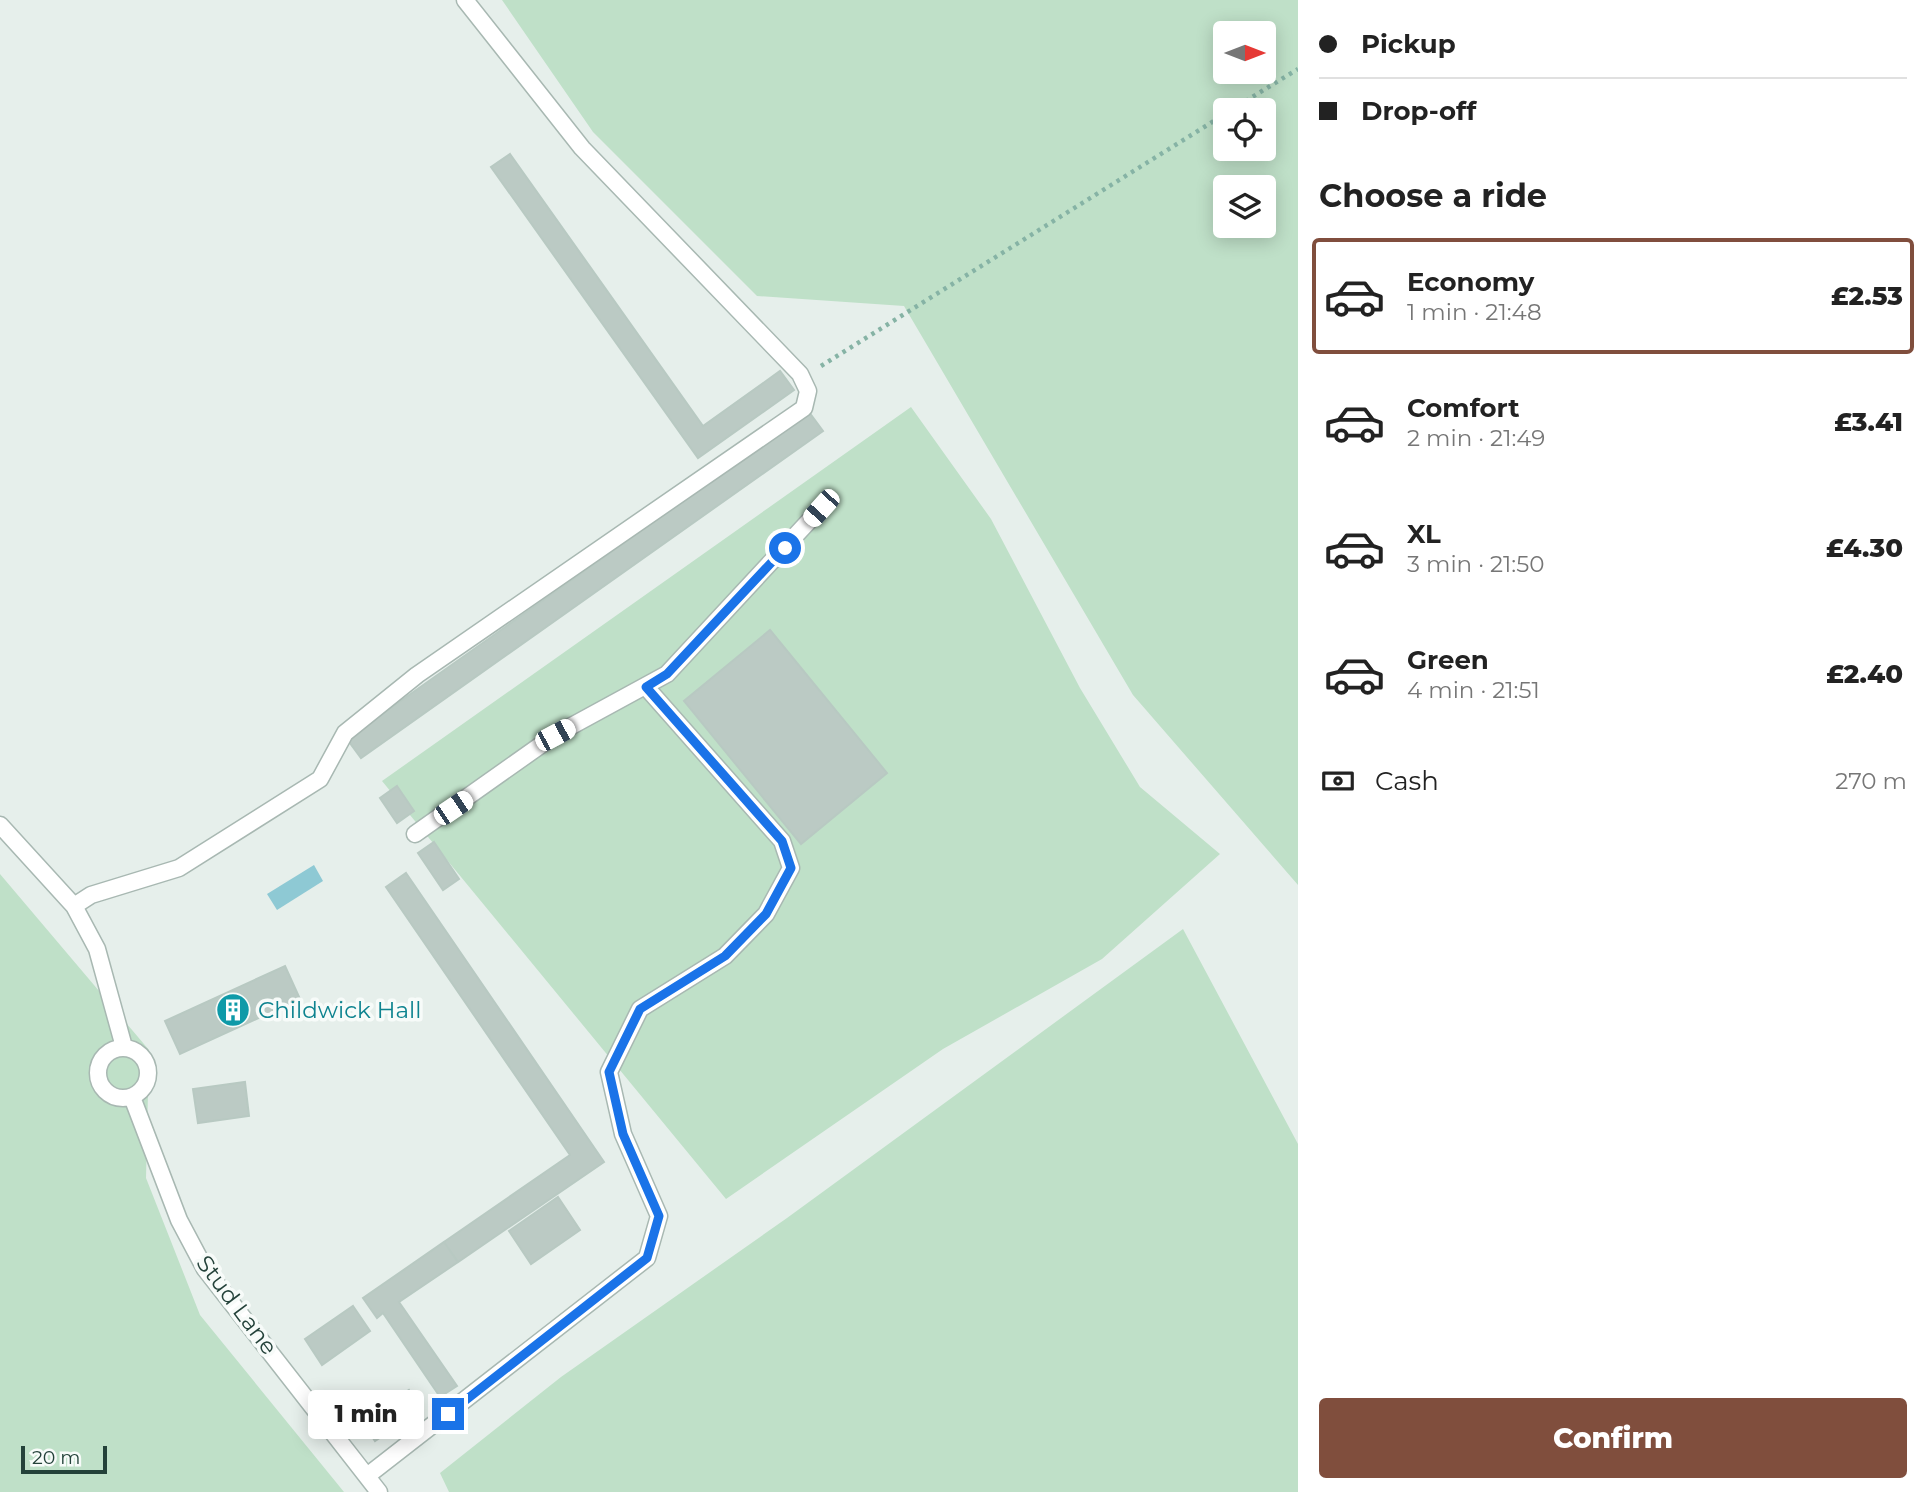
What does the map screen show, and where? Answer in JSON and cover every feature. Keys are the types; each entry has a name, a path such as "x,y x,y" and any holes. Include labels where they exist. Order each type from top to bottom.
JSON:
{"lane":[{"path":"74,906 91,895 178,868 320,779 345,733 417,675 804,408 808,391 800,374 582,148 465,0"},
{"path":"415,834 555,735 667,674 821,508"},
{"path":"367,1476 647,1258 659,1216 623,1134 609,1072 640,1009 725,956 766,914 791,868 782,841 646,687"},
{"path":"0,825 74,906 97,949 124,1047"},
{"path":"124,1047 134,1049 147,1064 146,1084 132,1097 112,1097 99,1082 99,1063 105,1054 124,1047"},
{"name":"Stud Lane","path":"132,1097 178,1220 205,1269 379,1492"}],"path":[{"path":"1251,98 1298,69"},
{"path":"800,374 827,363 1213,122"}],"green space":[{"path":"502,0 1298,0 1298,885 1133,695 904,306 757,296 593,132"},
{"path":"911,407 991,519 1080,688 1140,787 1220,854 1102,959 943,1049 726,1199 382,781"},
{"path":"0,874 149,1050 146,1178 200,1315 344,1492 0,1492"},
{"path":"1183,929 1298,1144 1298,1492 449,1492 440,1473 561,1377 787,1218"}],"water":[{"path":"314,865 323,881 277,910 267,894"}],"building":[{"path":"510,154 703,426 780,371 794,390 698,458 491,167"},
{"path":"809,412 823,431 361,758 347,739"},
{"path":"770,630 887,773 801,844 684,701"},
{"path":"397,786 414,811 397,823 380,798"},
{"path":"434,842 459,879 443,890 418,853"},
{"path":"406,873 604,1162 458,1262 444,1242 570,1155 386,887"},
{"name":"Childwick Hall","path":"285,966 300,999 180,1054 165,1021"},
{"path":"245,1082 249,1116 198,1123 193,1089"},
{"path":"558,1197 580,1230 531,1264 509,1231"},
{"path":"444,1242 458,1262 399,1302 457,1386 440,1397 383,1313 377,1318 363,1298"},
{"path":"353,1306 370,1331 322,1365 305,1339"},
{"path":"409,1390 422,1409 375,1441 362,1421"}],"place":[{"name":"Childwick Hall","path":"233,1010"}],"route":[{"path":"448,1414 647,1258 659,1216 623,1134 609,1072 640,1009 725,956 766,914 791,868 782,841 646,687 667,674 750,589 785,548"}]}
